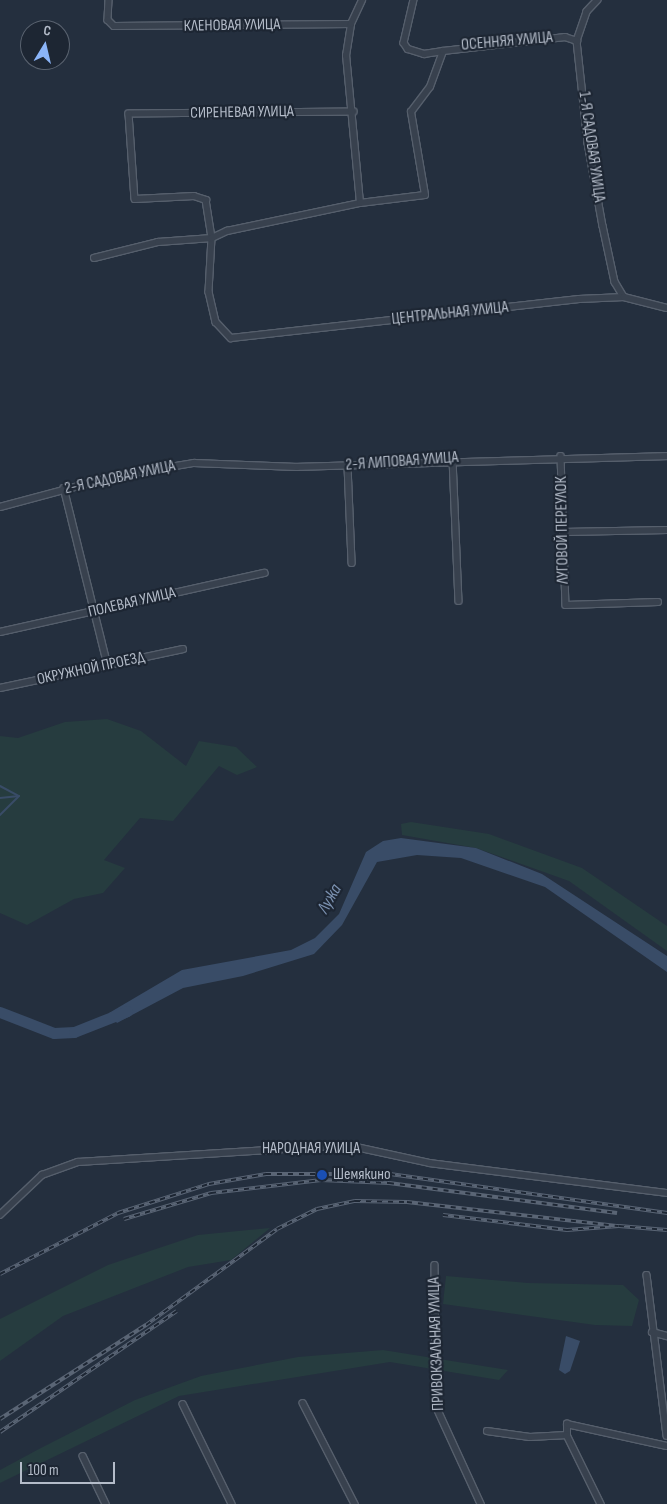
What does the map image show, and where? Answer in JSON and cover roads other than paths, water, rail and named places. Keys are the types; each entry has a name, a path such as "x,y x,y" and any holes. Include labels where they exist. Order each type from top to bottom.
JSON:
{"street":[{"name":"КЛЕНОВАЯ УЛИЦА","path":"109,0 108,20 114,26 351,24"},
{"path":"94,258 158,242 212,238 227,231 360,203 354,112 346,56 351,24 362,0"},
{"path":"414,0 404,43 408,49 424,54 443,51"},
{"name":"1-Я САДОВАЯ УЛИЦА","path":"598,0 587,12 577,41 588,143 603,226 615,282 624,297"},
{"name":"ОСЕННЯЯ УЛИЦА","path":"360,203 425,195 411,112 430,87 443,51 565,37 577,41"},
{"name":"СИРЕНЕВАЯ УЛИЦА","path":"212,238 206,200 194,196 135,199 129,114 354,112"},
{"name":"ЦЕНТРАЛЬНАЯ УЛИЦА","path":"212,238 209,292 216,322 231,338 624,297 667,308"},
{"name":"ЛУГОВОЙ ПЕРЕУЛОК","path":"561,456 566,605 658,602"},
{"name":"2-Я ЛИПОВАЯ УЛИЦА","path":"242,465 348,466 453,459 667,456"},
{"path":"453,459 459,601"},
{"name":"2-Я САДОВАЯ УЛИЦА","path":"0,507 64,488 169,466 242,465"},
{"path":"348,466 352,563"},
{"path":"64,488 108,666"},
{"path":"564,532 667,530"},
{"name":"ПОЛЕВАЯ УЛИЦА","path":"0,632 264,573"},
{"name":"ОКРУЖНОЙ ПРОЕЗД","path":"0,688 183,649"},
{"name":"НАРОДНАЯ УЛИЦА","path":"0,1215 42,1175 78,1162 328,1146 667,1193"},
{"name":"ПРИВОКЗАЛЬНАЯ УЛИЦА","path":"435,1265 436,1406 481,1504"},
{"path":"648,1275 652,1332 667,1436"},
{"path":"652,1332 667,1336"},
{"path":"303,1403 355,1504"},
{"path":"183,1404 232,1504"},
{"path":"601,1504 567,1435 567,1424 667,1446"},
{"path":"487,1431 530,1438 567,1435"},
{"path":"83,1456 106,1504"}],"water":[{"path":"401,838 476,848 542,874 667,956 667,972 545,887 461,858 417,855 377,862 342,925 314,954 243,976 183,988 117,1023 109,1013 182,970 291,950 315,938 339,914 366,852 383,841"},
{"path":"566,1336 580,1341 570,1371 565,1374 559,1370"}],"waterway":[{"path":"0,786 19,796"},
{"path":"0,798 19,796 0,815"},
{"name":"Лужа","path":"0,1012 54,1033 74,1032 127,1011"}],"railway":[{"path":"0,1274 118,1213 209,1184 266,1174 390,1174 667,1213"},
{"path":"124,1219 211,1193 321,1180 389,1183 617,1213"},
{"path":"0,1419 146,1325 277,1229 317,1209 355,1201 407,1202 619,1226"},
{"path":"443,1215 567,1230 619,1226 667,1230"},
{"path":"0,1432 177,1311"}],"place":[{"name":"Шемякино","path":"322,1175"}]}
